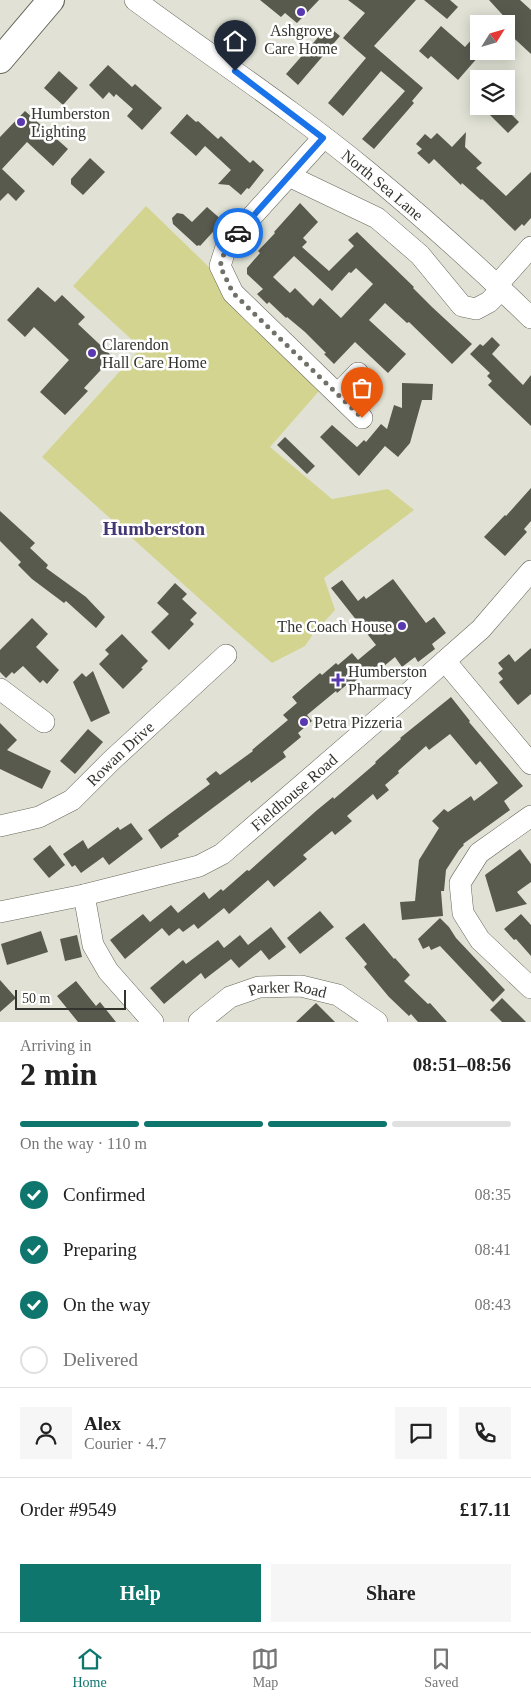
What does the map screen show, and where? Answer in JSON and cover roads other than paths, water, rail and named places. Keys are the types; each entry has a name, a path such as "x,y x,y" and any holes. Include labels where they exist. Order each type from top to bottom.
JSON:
{"main road":[{"path":"0,60 39,10 51,0"}],"street":[{"name":"North Sea Lane","path":"135,0 246,79 367,171 499,287 531,318"},
{"path":"323,138 227,244 220,266 233,293 362,418"},
{"name":"North Sea Lane","path":"289,176 377,218 420,255 462,306 476,309 489,302 499,287"},
{"path":"499,287 531,247"},
{"path":"338,394 358,373"},
{"name":"Fieldhouse Road","path":"0,912 84,895 199,866 222,854 481,629 531,571"},
{"name":"Rowan Drive","path":"0,826 39,817 72,800 111,761 226,655"},
{"path":"445,661 531,764"},
{"path":"0,689 44,722"},
{"path":"531,816 479,853 460,883 463,914 480,940 531,988"},
{"path":"84,895 93,945 108,970 153,1022"},
{"name":"Parker Road","path":"199,1022 230,997 259,987 301,986 338,995 377,1022"}],"place":[{"name":"Ashgrove Care Home","path":"301,12"},
{"name":"Humberston Lighting","path":"21,122"},
{"name":"Clarendon Hall Care Home","path":"92,353"},
{"name":"The Coach House","path":"402,626"},
{"name":"Humberston Pharmacy","path":"338,680"},
{"name":"Petra Pizzeria","path":"304,722"}],"district":[{"name":"Humberston","path":"154,528"}]}
